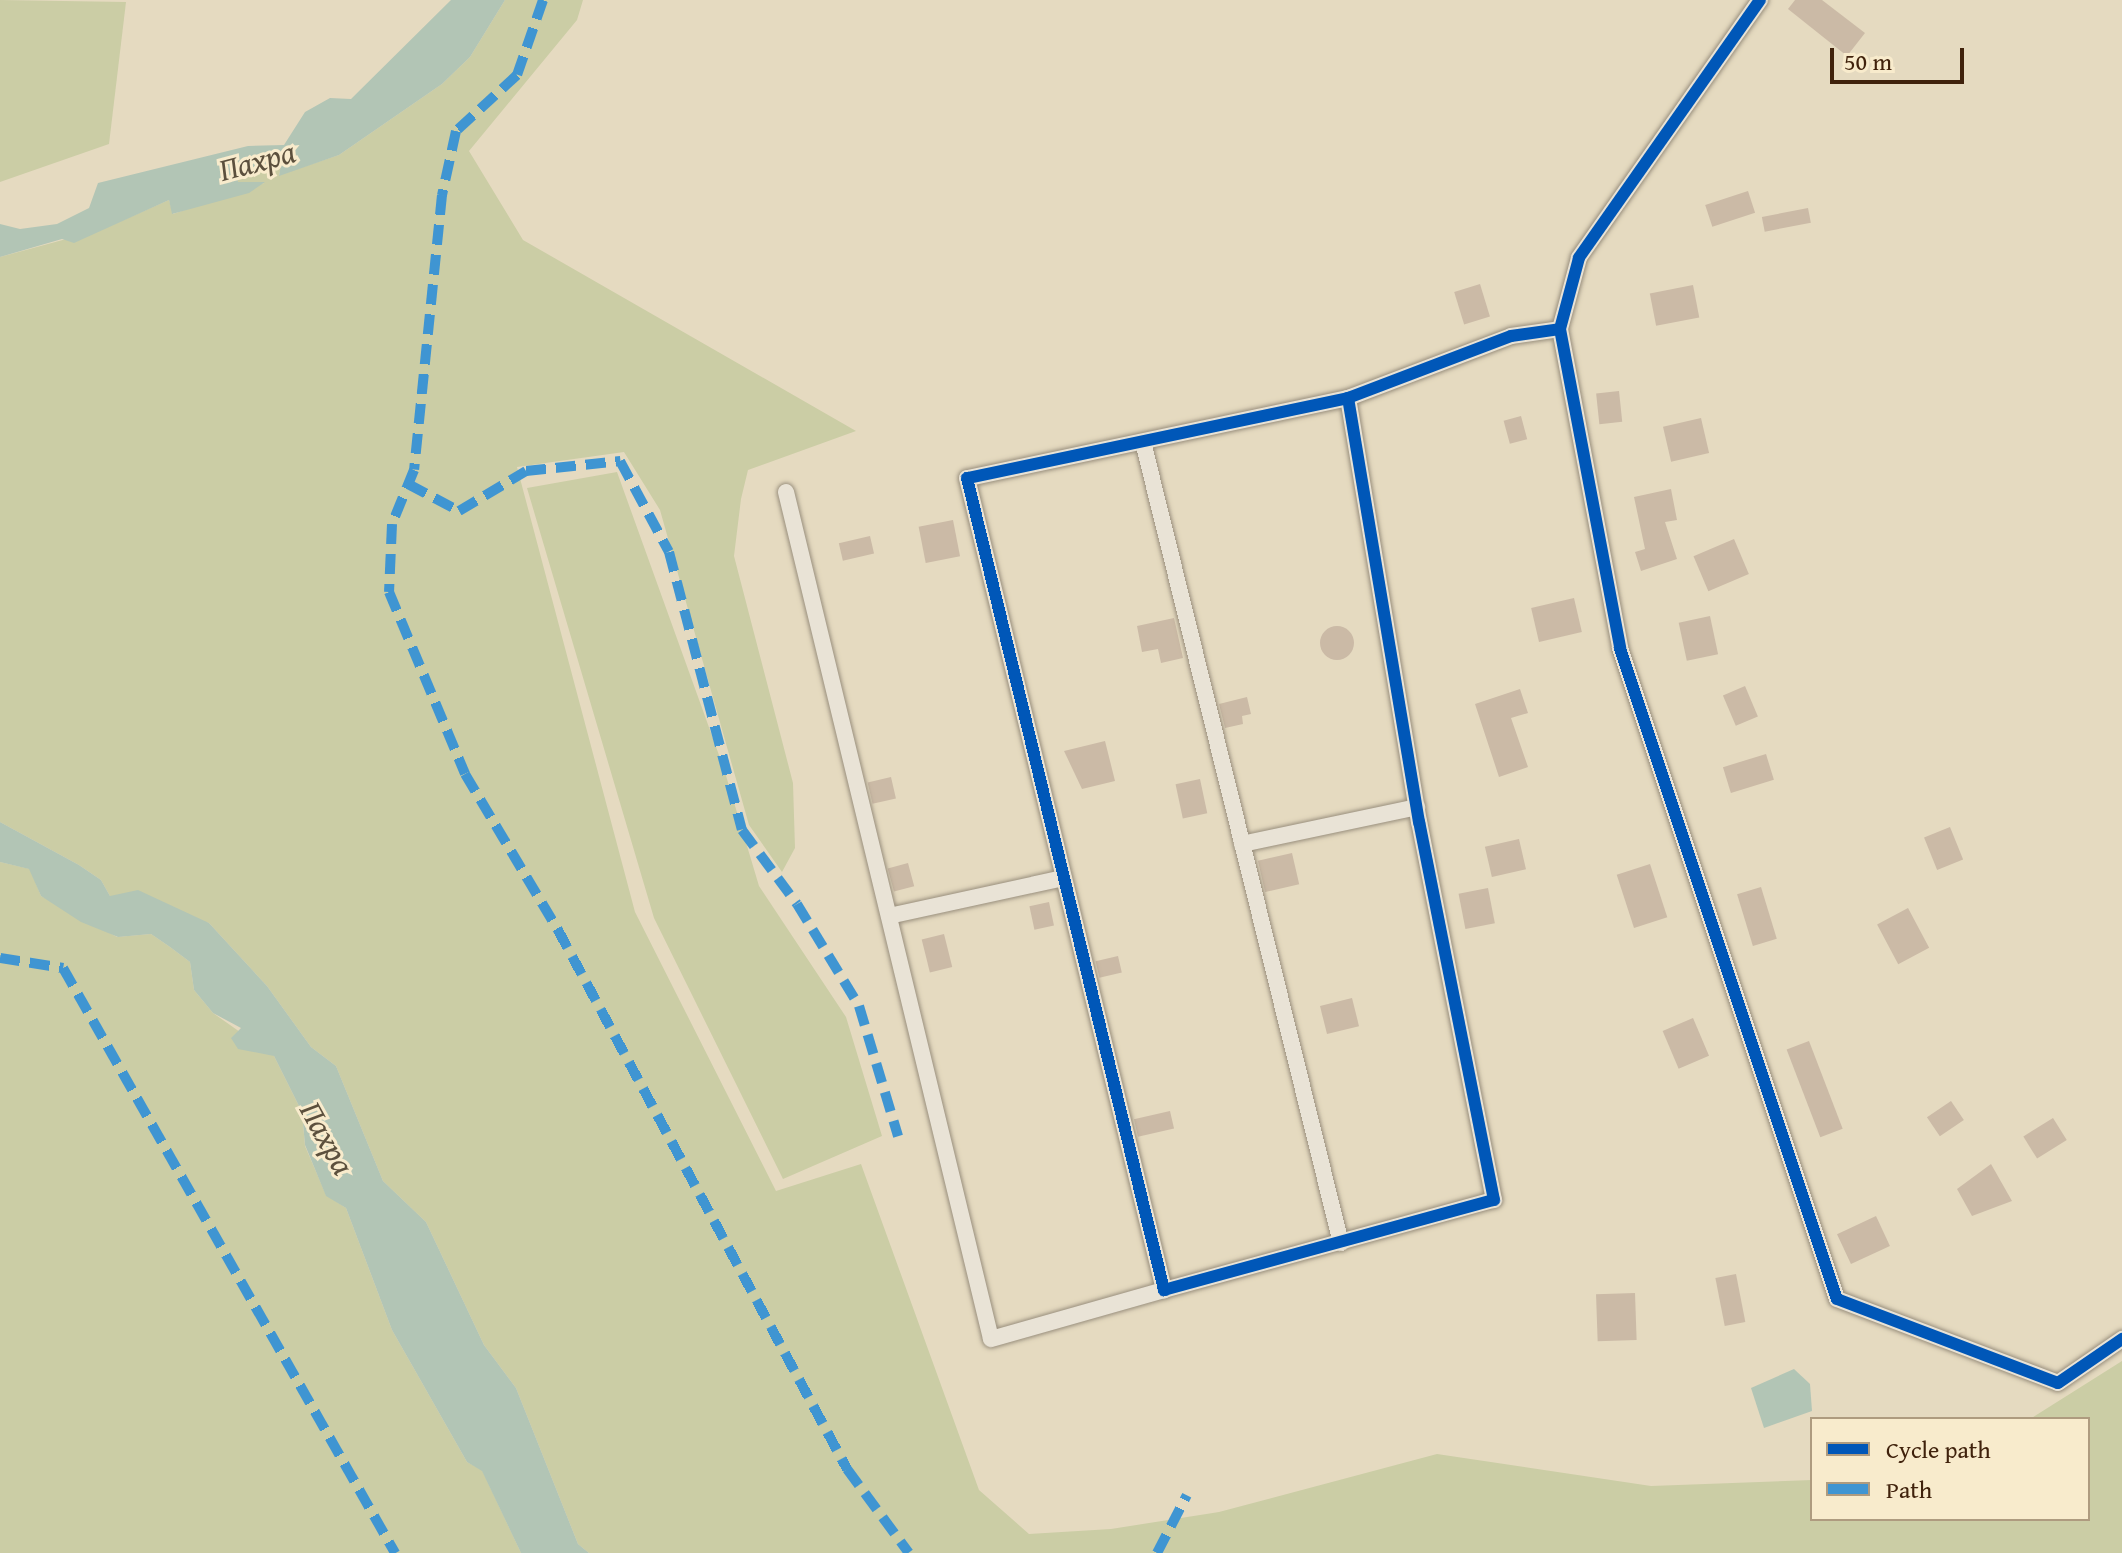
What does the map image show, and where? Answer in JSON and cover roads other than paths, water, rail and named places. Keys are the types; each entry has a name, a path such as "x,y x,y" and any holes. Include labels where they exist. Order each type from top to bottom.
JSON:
{"street":[{"path":"1760,0 1579,258 1560,329 1620,648 1837,1299 2058,1383 2122,1339"},
{"path":"1164,1290 967,478 1144,446 1348,398 1511,336 1560,329"},
{"path":"786,492 991,1339 1494,1200 1417,807 1348,398"},
{"path":"1144,446 1341,1243"},
{"path":"1242,844 1417,807"},
{"path":"889,916 1064,878"}],"water":[{"name":"Пахра","path":"451,0 505,0 470,57 442,84 339,155 279,176 281,165 237,173 238,182 265,182 249,193 172,214 169,200 74,243 62,239 0,257 0,224 20,229 57,224 89,208 98,183 248,146 284,145 305,112 330,98 351,99"},
{"name":"Пахра","path":"0,822 79,865 101,880 110,896 138,890 209,923 267,986 311,1047 336,1066 383,1181 426,1222 484,1345 516,1388 578,1544 589,1553 521,1553 482,1471 467,1462 392,1330 346,1208 326,1196 305,1145 302,1112 274,1056 238,1049 231,1038 241,1028 213,1013 194,990 190,962 170,947 151,934 118,937 81,922 41,896 29,869 0,862"},
{"path":"1794,1369 1810,1384 1812,1411 1764,1428 1751,1388"}]}
